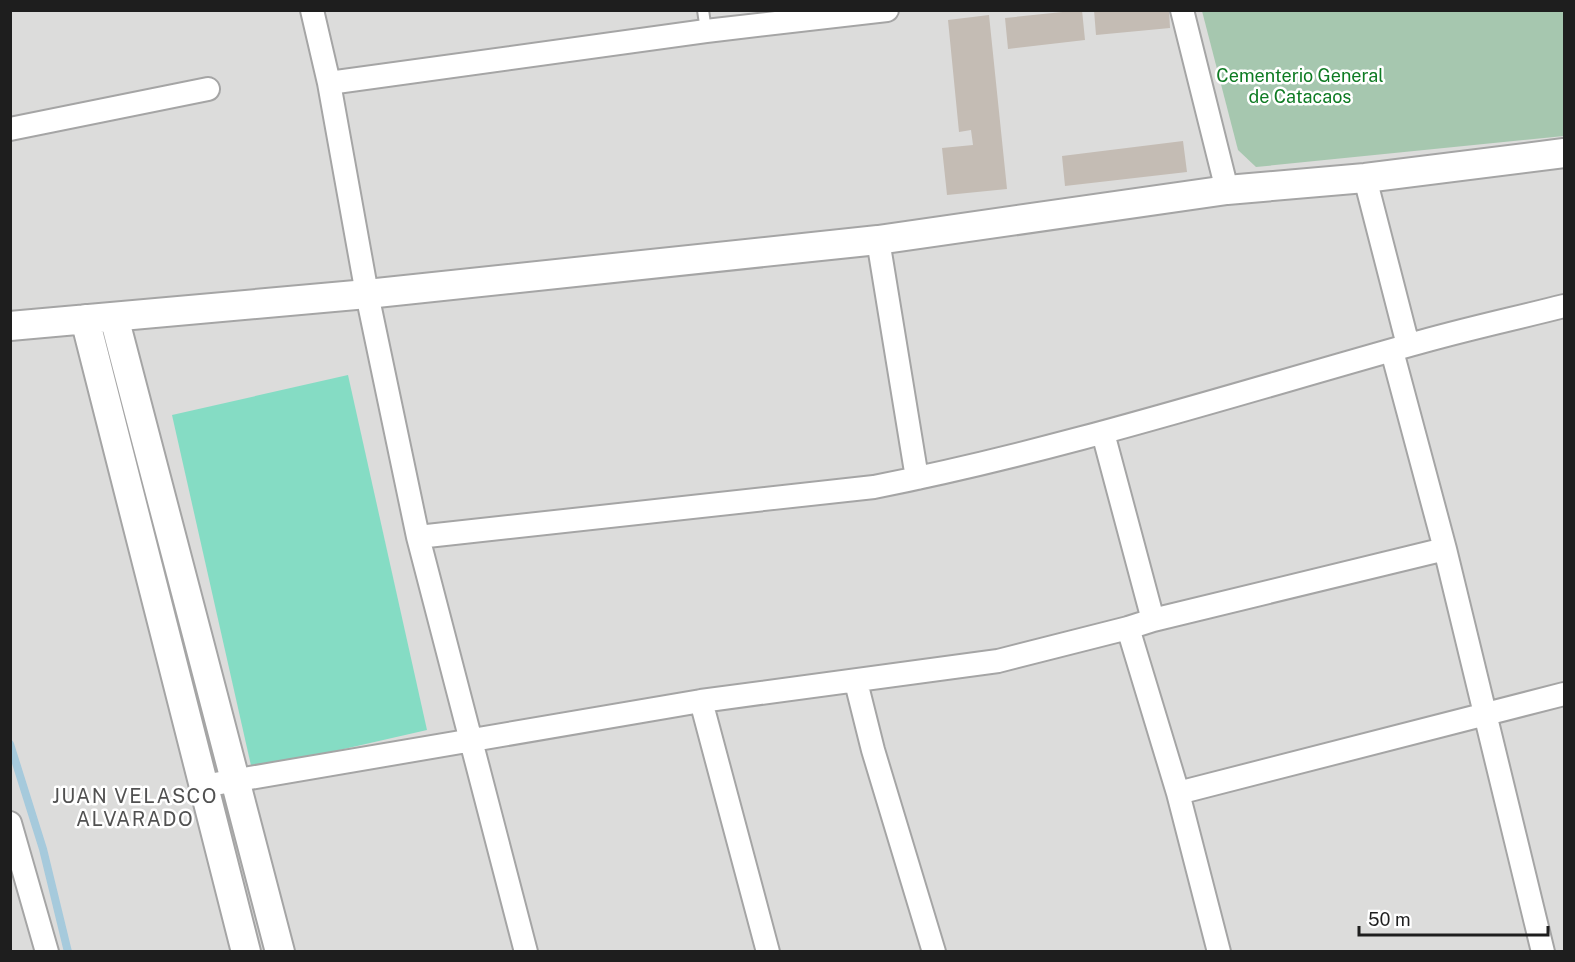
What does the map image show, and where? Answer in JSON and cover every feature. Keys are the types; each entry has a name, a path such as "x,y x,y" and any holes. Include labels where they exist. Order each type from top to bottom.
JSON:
{"street":[{"path":"312,10 329,83 367,294 418,537 526,951"},
{"path":"329,83 705,21 886,10"},
{"path":"1182,10 1227,190"},
{"path":"10,129 208,88"},
{"path":"10,326 367,294 878,240 1227,190 1365,177 1564,153"},
{"path":"1365,177 1445,549 1543,951"},
{"path":"878,240 917,478"},
{"path":"418,537 874,487 1103,434 1400,348 1564,306"},
{"path":"114,317 280,951"},
{"path":"85,319 246,951"},
{"path":"1103,434 1153,620"},
{"path":"203,786 701,701 856,682 998,661 1153,620 1445,549"},
{"path":"1128,628 1178,793 1219,951"},
{"path":"856,682 873,750 934,951"},
{"path":"1178,793 1564,694"},
{"path":"701,701 768,951"},
{"path":"10,823 47,951"}],"shaded area":[{"path":"11,11 1564,11 1564,951 11,951"}],"green space":[{"name":"Cementerio General de Catacaos","path":"1202,11 1564,11 1564,136 1256,167 1238,150"},
{"path":"348,375 427,730 252,770 172,415"}],"building":[{"path":"1082,10 1085,40 1008,49 1005,18"},
{"path":"1094,10 1169,10 1170,28 1096,35"},
{"path":"989,15 1007,189 947,195 942,148 973,145 971,130 959,132 948,20"},
{"path":"1183,141 1187,172 1065,186 1062,156"}],"waterway":[{"path":"10,744 43,849 68,952"}],"district":[{"name":"JUAN VELASCO ALVARADO","path":"135,808"}]}
